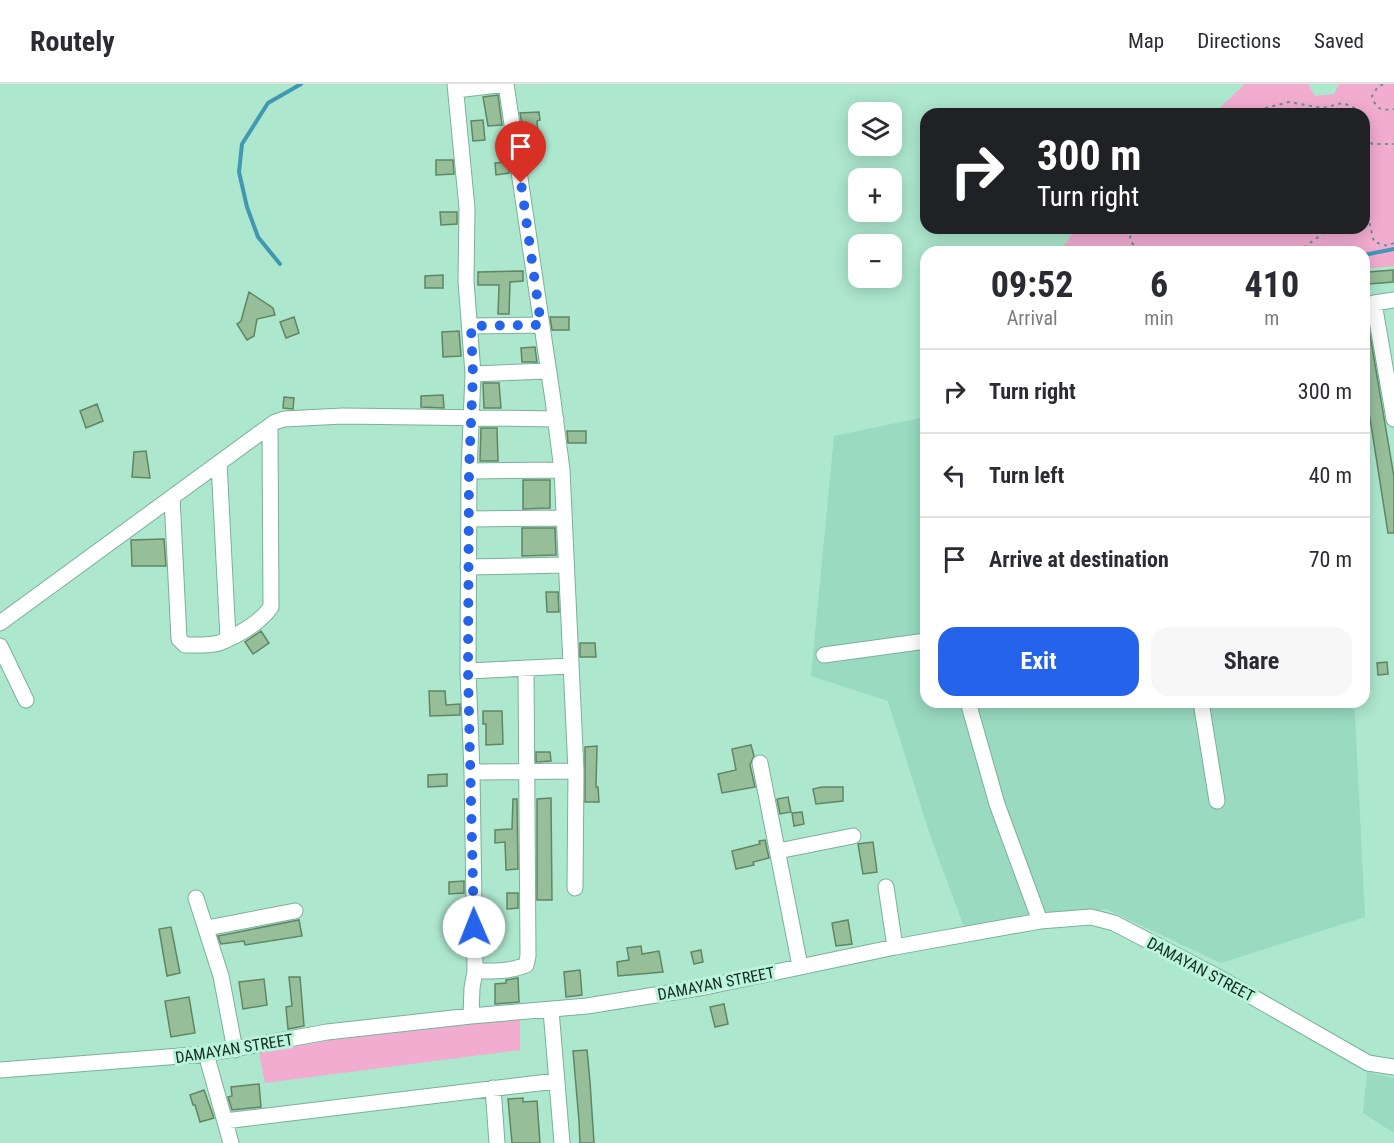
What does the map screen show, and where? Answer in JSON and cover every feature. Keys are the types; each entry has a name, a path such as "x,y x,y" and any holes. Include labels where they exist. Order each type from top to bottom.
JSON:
{"street":[{"path":"471,1016 475,971 468,671 468,567 473,374 466,281 466,198 456,87 506,84 556,419 564,518 576,771 575,888"},
{"path":"1394,300 1374,303 1390,373 1394,419"},
{"path":"471,326 541,325"},
{"path":"473,374 548,371"},
{"path":"0,623 270,426 284,419 332,416 556,419"},
{"path":"172,497 179,639 185,645 217,643 266,615 271,607 270,426"},
{"path":"219,463 228,638"},
{"path":"469,471 561,470"},
{"path":"469,519 564,518"},
{"path":"468,567 566,565"},
{"path":"824,655 920,641"},
{"path":"0,646 26,700"},
{"path":"468,671 570,666"},
{"path":"475,971 507,972 526,965 528,956 526,668"},
{"path":"970,708 997,804 1040,921"},
{"path":"1202,708 1217,801"},
{"path":"760,763 800,966"},
{"path":"472,772 576,771"},
{"path":"778,851 853,836"},
{"path":"886,886 895,947"},
{"path":"196,898 227,999 235,1050"},
{"path":"207,928 295,911"},
{"name":"DAMAYAN STREET","path":"0,1070 206,1054 327,1032 587,1006 705,987 895,947 1040,921 1091,917 1114,923 1216,976 1368,1063 1394,1067"},
{"path":"551,1010 562,1143"},
{"path":"206,1054 231,1143"},
{"path":"225,1121 556,1081"},
{"path":"493,1088 497,1143"}],"path":[{"path":"1383,84 1372,96 1376,107 1380,110 1394,109"},
{"path":"1266,108 1289,102 1322,108 1342,103 1357,108"},
{"path":"1370,140 1372,144 1394,144"},
{"path":"1370,221 1374,242 1388,246 1394,243"},
{"path":"1306,246 1322,234"}],"shaded area":[{"path":"1245,84 1308,84 1315,96 1334,94 1339,84 1394,84 1394,266 1370,268 1370,246 1064,246 1072,234 1370,234 1370,108 1219,108"},
{"path":"920,418 920,708 1353,708 1365,917 1221,963 1106,909 967,935 929,832 888,701 811,676 834,436"},
{"path":"520,1019 520,1050 265,1083 259,1053 331,1040"},
{"path":"1367,1072 1394,1078 1394,1133 1363,1113"}],"building":[{"path":"498,95 502,125 488,126 483,97"},
{"path":"539,112 538,134 524,136 520,113"},
{"path":"483,120 485,140 473,141 471,121"},
{"path":"436,160 453,160 454,174 436,175"},
{"path":"508,162 509,173 496,175 495,163"},
{"path":"440,212 457,212 457,224 441,225"},
{"path":"1393,270 1393,282 1370,284 1370,272"},
{"path":"523,271 523,281 510,282 509,314 498,314 499,285 478,285 478,272"},
{"path":"443,275 443,288 425,288 425,276"},
{"path":"249,292 273,308 275,315 257,319 254,336 247,340 237,324 241,321"},
{"path":"294,317 299,333 286,338 280,322"},
{"path":"550,317 569,317 569,330 552,330"},
{"path":"459,331 461,356 443,357 442,332"},
{"path":"1370,335 1394,477 1394,533 1388,533 1370,418"},
{"path":"535,347 537,362 522,362 521,348"},
{"path":"483,383 499,383 501,408 484,408"},
{"path":"443,395 444,408 421,407 421,396"},
{"path":"284,397 294,398 293,409 283,408"},
{"path":"97,404 103,421 86,428 80,411"},
{"path":"481,428 497,428 498,461 480,461"},
{"path":"567,431 586,431 586,443 568,443"},
{"path":"146,451 150,478 132,477 134,452"},
{"path":"523,480 550,480 550,508 523,509"},
{"path":"522,528 555,528 556,555 522,556"},
{"path":"164,539 166,566 132,566 131,540"},
{"path":"546,592 558,592 559,612 547,612"},
{"path":"261,631 269,643 253,654 245,642"},
{"path":"580,643 595,643 596,657 580,657"},
{"path":"1387,662 1388,674 1378,675 1377,663"},
{"path":"429,691 445,691 446,705 460,704 460,715 430,716"},
{"path":"483,711 502,711 503,744 486,745 486,724 483,724"},
{"path":"751,745 754,756 750,765 755,787 722,793 718,774 736,770 732,749"},
{"path":"597,746 596,787 598,787 599,802 585,802 585,747"},
{"path":"536,752 550,752 551,761 536,762"},
{"path":"447,774 447,786 428,787 428,775"},
{"path":"843,787 843,801 816,804 813,789"},
{"path":"788,797 791,812 780,814 777,799"},
{"path":"551,798 552,900 537,900 537,799"},
{"path":"513,799 517,799 518,869 506,870 505,842 495,843 495,830 512,829"},
{"path":"802,812 804,824 794,826 792,813"},
{"path":"765,840 769,858 753,862 754,865 736,869 732,851 760,844 759,841"},
{"path":"873,842 877,872 863,874 858,844"},
{"path":"464,881 464,893 449,894 449,882"},
{"path":"507,893 518,893 518,908 507,909"},
{"path":"299,920 302,936 245,945 244,941 221,944 218,936"},
{"path":"848,920 852,944 836,946 832,923"},
{"path":"171,927 180,973 167,976 159,929"},
{"path":"641,946 642,954 659,951 663,972 618,976 617,962 629,960 627,948"},
{"path":"701,950 703,962 694,964 691,952"},
{"path":"580,970 582,995 566,997 564,972"},
{"path":"289,977 300,977 304,1026 288,1029 286,1007 292,1006"},
{"path":"518,978 519,1002 495,1004 495,984 506,983 506,980"},
{"path":"264,979 267,1005 243,1009 239,982"},
{"path":"189,997 195,1033 171,1037 165,1001"},
{"path":"724,1004 728,1024 715,1027 710,1007"},
{"path":"587,1050 594,1143 580,1143 573,1051"},
{"path":"259,1084 261,1107 232,1110 228,1097 232,1096 231,1087"},
{"path":"204,1090 214,1118 200,1122 190,1095"},
{"path":"523,1098 523,1102 537,1101 540,1143 512,1143 508,1099"}],"waterway":[{"path":"280,264 258,237 247,207 239,172 242,144 268,103 301,84"},
{"path":"1370,254 1394,249"}],"route":[{"path":"474,927 468,671 469,471 473,374 471,326 541,325 521,183"}]}
